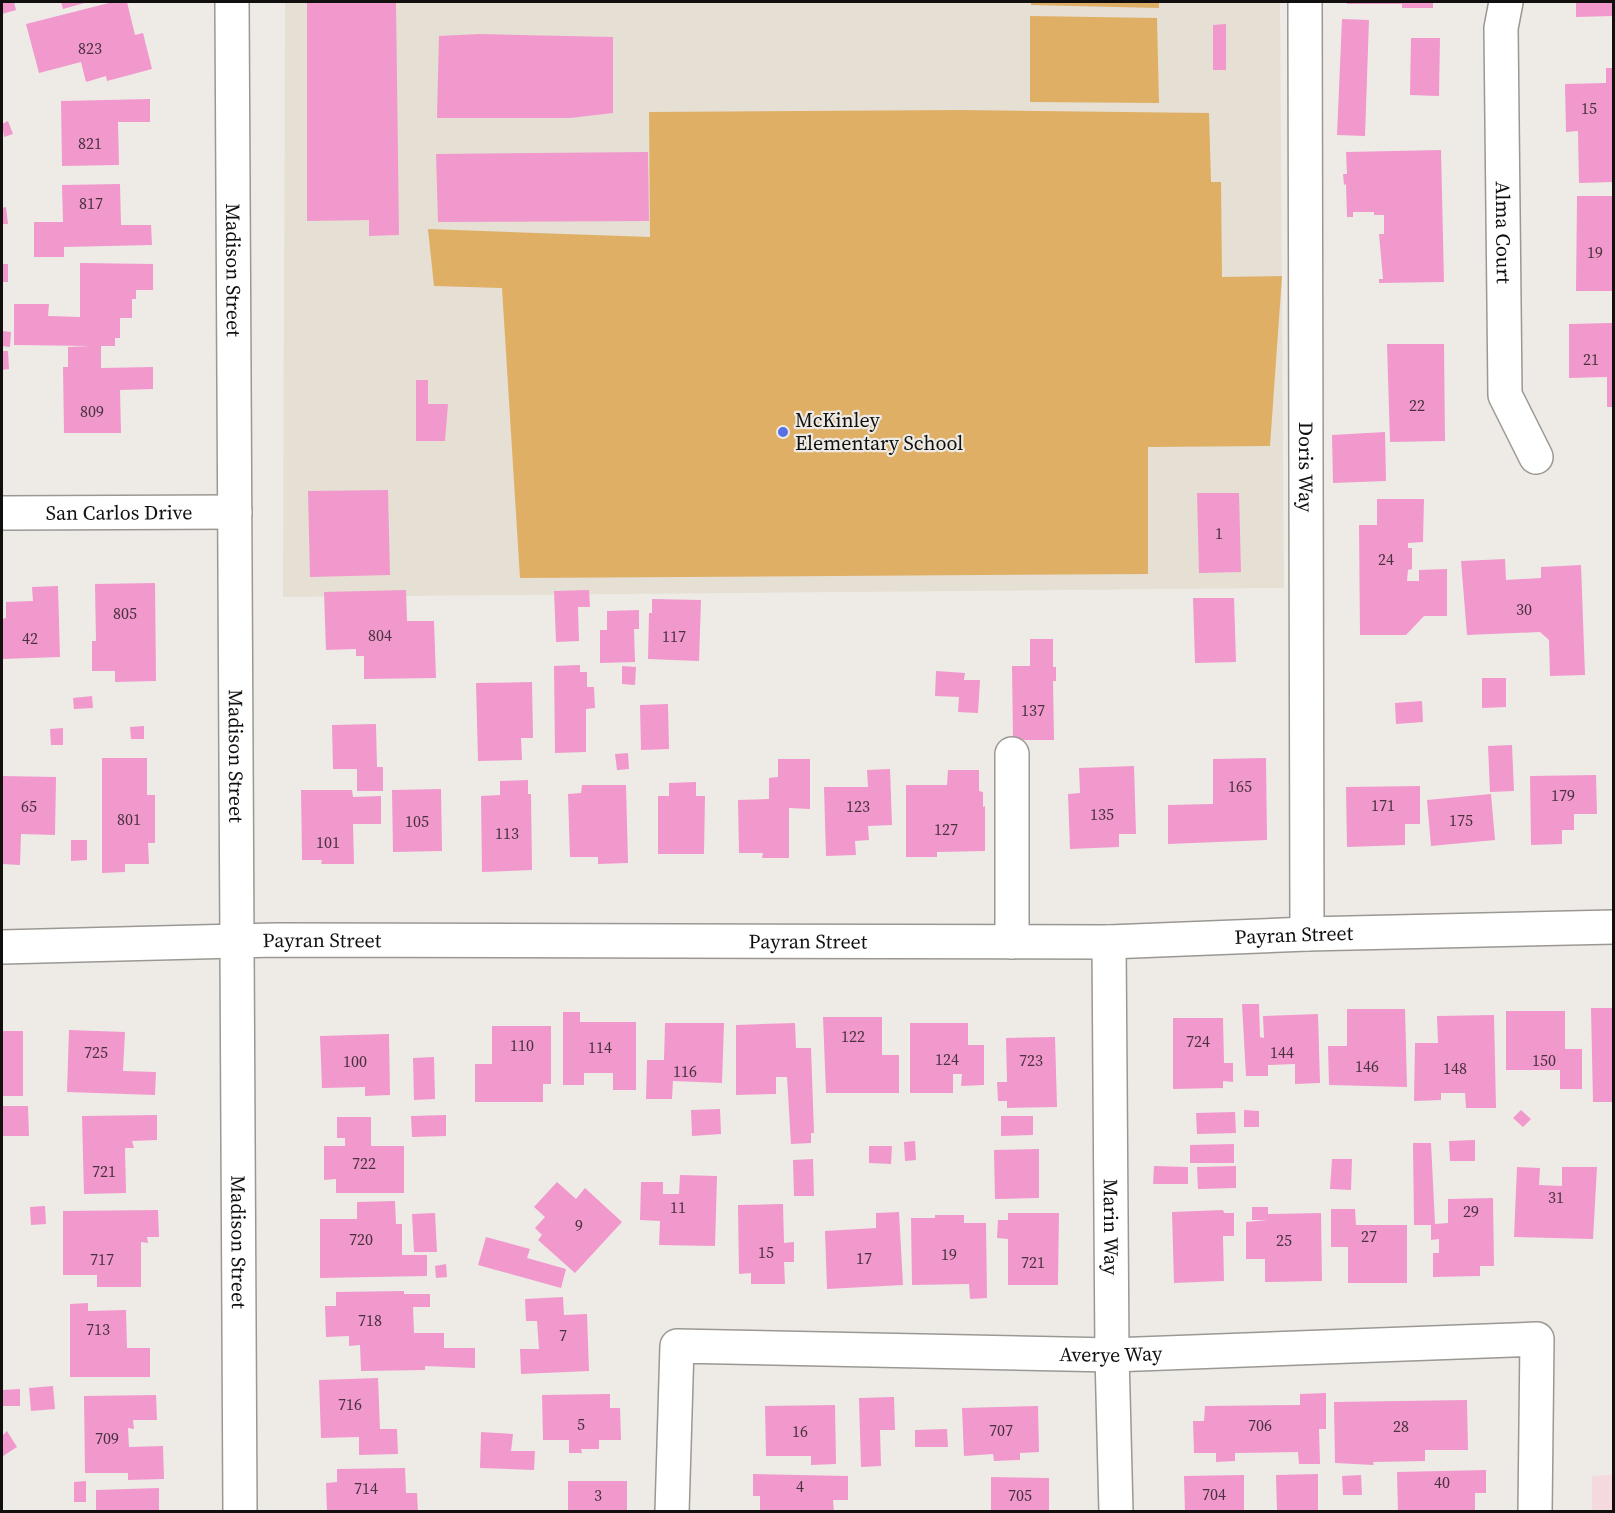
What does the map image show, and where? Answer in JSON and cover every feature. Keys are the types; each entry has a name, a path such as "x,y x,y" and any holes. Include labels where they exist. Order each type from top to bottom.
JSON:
{"street":[{"name":"Madison Street","path":"232,2 240,1512"},
{"name":"Doris Way","path":"1305,2 1307,933"},
{"name":"Alma Court","path":"1506,2 1501,28 1505,395 1536,457"},
{"name":"San Carlos Drive","path":"2,513 235,512"},
{"path":"1012,754 1012,942"},
{"name":"Payran Street","path":"2,947 237,942 1110,942 1307,933 1614,927"},
{"name":"Marin Way","path":"1110,942 1112,1354 1116,1512"},
{"name":"Averye Way","path":"672,1512 677,1346 1112,1354 1537,1339 1535,1512"}],"shaded area":[{"name":"McKinley Elementary School","path":"285,2 1280,2 1284,588 283,597"},
{"path":"1031,2 1159,2 1159,8 1031,5"},
{"path":"1030,16 1157,18 1159,103 1030,102"},
{"path":"961,110 1209,113 1211,182 1221,182 1222,277 1282,276 1270,446 1148,447 1148,574 520,578 502,288 434,286 428,229 650,237 649,112"},
{"path":"1613,1475 1613,1511 1592,1511 1592,1476"}],"building":[{"path":"2,2 14,2 16,10 2,14"},
{"path":"61,2 88,2 63,9"},
{"path":"113,2 127,2 135,35 143,33 152,69 107,81 106,76 86,82 81,62 39,73 26,24"},
{"path":"307,2 396,2 399,235 369,236 369,220 307,221"},
{"path":"1347,2 1433,2 1433,8 1402,8 1402,4 1347,4"},
{"path":"1576,2 1614,2 1614,16 1576,17"},
{"path":"1342,19 1369,20 1365,136 1337,135"},
{"path":"1226,24 1226,70 1213,70 1213,25"},
{"path":"480,34 613,37 613,113 570,118 437,118 439,36"},
{"path":"1411,38 1440,38 1439,96 1410,95"},
{"path":"1606,68 1614,68 1614,182 1579,183 1578,131 1566,132 1565,84 1606,83"},
{"path":"150,99 150,122 118,122 119,165 62,166 61,101"},
{"path":"8,121 13,134 4,137 2,124"},
{"path":"1441,150 1444,282 1379,283 1379,279 1383,279 1379,234 1384,234 1384,215 1374,215 1374,212 1353,212 1353,217 1347,217 1346,184 1344,185 1343,174 1347,174 1346,152"},
{"path":"648,152 649,221 438,222 436,154"},
{"path":"120,184 121,225 151,225 152,245 64,247 64,257 34,257 34,222 63,222 62,185"},
{"path":"1577,196 1614,196 1614,291 1576,291"},
{"path":"6,207 8,224 2,224 2,208"},
{"path":"80,263 153,264 153,290 136,290 136,299 132,299 132,318 120,318 120,338 115,338 115,346 101,346 101,368 153,367 153,389 120,390 121,433 64,433 63,367 68,367 68,347 92,346 14,345 14,304 49,304 48,316 80,317"},
{"path":"2,264 8,264 8,282 2,282"},
{"path":"1612,323 1614,407 1607,407 1607,377 1569,378 1569,324"},
{"path":"2,331 11,332 10,347 2,346"},
{"path":"1387,344 1444,344 1445,441 1390,442"},
{"path":"2,351 8,351 9,369 2,370"},
{"path":"416,380 428,380 428,404 448,404 445,441 416,441"},
{"path":"1385,432 1386,481 1333,483 1332,435"},
{"path":"388,490 390,575 310,577 308,491"},
{"path":"1197,493 1239,493 1241,572 1199,573"},
{"path":"1377,499 1424,499 1423,542 1408,543 1408,548 1412,548 1412,569 1408,570 1407,581 1419,581 1419,570 1447,569 1447,616 1424,616 1406,635 1360,635 1359,525 1377,525"},
{"path":"1505,559 1506,580 1541,578 1541,567 1581,565 1585,675 1550,676 1549,640 1540,632 1467,635 1461,561"},
{"path":"155,583 156,681 115,682 115,671 92,671 92,641 96,641 95,584"},
{"path":"58,586 60,657 2,659 2,619 6,618 6,602 33,601 32,587"},
{"path":"406,590 407,621 434,621 436,678 364,679 364,656 356,656 356,649 326,650 324,592"},
{"path":"589,590 590,607 578,607 579,641 556,642 554,591"},
{"path":"1193,598 1234,598 1236,662 1195,663"},
{"path":"652,599 701,600 699,661 648,659 649,613 652,613"},
{"path":"639,610 639,629 634,629 635,662 600,663 600,630 607,630 607,611"},
{"path":"1030,639 1053,639 1053,667 1056,667 1056,681 1053,681 1054,740 1013,740 1012,666 1030,666"},
{"path":"580,665 580,672 587,672 587,687 594,687 595,708 586,709 586,752 555,753 554,666"},
{"path":"622,666 636,667 635,685 622,684"},
{"path":"936,671 965,673 964,680 980,680 978,713 958,712 959,697 935,696"},
{"path":"1482,678 1506,678 1506,707 1482,708"},
{"path":"532,682 533,738 521,738 522,760 478,761 476,683"},
{"path":"92,696 93,708 74,709 73,698"},
{"path":"1422,701 1423,722 1396,724 1395,703"},
{"path":"668,704 669,749 641,750 640,705"},
{"path":"376,724 377,767 383,767 383,791 357,791 357,769 333,769 332,725"},
{"path":"144,726 144,739 131,739 130,727"},
{"path":"63,728 63,745 51,745 50,729"},
{"path":"1512,745 1514,791 1490,792 1488,746"},
{"path":"628,753 629,769 617,770 615,754"},
{"path":"102,758 147,758 147,795 155,795 155,843 148,843 149,864 125,864 125,872 102,873"},
{"path":"1266,758 1267,840 1168,844 1168,805 1213,804 1213,759"},
{"path":"778,759 810,759 810,809 789,808 789,858 762,858 763,853 739,853 738,800 769,799 769,778 778,777"},
{"path":"1134,766 1136,834 1119,834 1119,847 1070,849 1068,794 1080,793 1079,768"},
{"path":"890,769 892,825 868,826 869,840 855,841 856,855 826,856 824,787 868,787 867,770"},
{"path":"948,770 979,770 979,791 983,792 983,807 985,806 985,851 937,852 937,857 906,857 906,785 947,785"},
{"path":"1596,775 1597,814 1574,814 1574,830 1562,830 1562,844 1531,845 1530,776"},
{"path":"2,776 56,777 55,835 21,834 20,865 2,864"},
{"path":"528,780 528,794 531,794 532,870 482,872 481,796 500,795 500,781"},
{"path":"696,782 696,796 705,796 704,854 658,854 658,796 669,796 669,783"},
{"path":"582,785 626,785 628,863 598,864 598,857 570,857 568,794 581,793"},
{"path":"1420,786 1420,824 1405,824 1405,845 1347,847 1346,787"},
{"path":"441,789 442,851 393,852 392,790"},
{"path":"301,790 352,790 353,797 381,796 381,824 353,824 354,864 321,864 322,860 302,860"},
{"path":"1491,794 1495,840 1431,846 1427,800"},
{"path":"71,840 87,840 87,860 71,861"},
{"path":"1242,1004 1259,1004 1260,1037 1264,1038 1263,1016 1318,1014 1320,1083 1295,1084 1295,1064 1268,1065 1268,1076 1246,1076"},
{"path":"1591,1008 1614,1008 1614,1102 1593,1102"},
{"path":"1347,1009 1405,1009 1407,1087 1329,1085 1328,1046 1347,1046"},
{"path":"1506,1011 1565,1011 1565,1049 1582,1049 1582,1089 1560,1089 1560,1070 1506,1070"},
{"path":"563,1012 580,1012 580,1022 636,1022 636,1090 613,1090 613,1073 584,1073 584,1085 563,1085"},
{"path":"1494,1015 1496,1108 1466,1108 1465,1093 1441,1093 1441,1100 1414,1101 1415,1043 1438,1043 1437,1016"},
{"path":"823,1017 882,1017 882,1055 899,1055 899,1093 826,1093"},
{"path":"1173,1018 1223,1018 1224,1063 1233,1063 1233,1082 1223,1081 1223,1088 1173,1089"},
{"path":"665,1023 724,1023 722,1083 673,1081 672,1099 646,1099 647,1060 664,1060"},
{"path":"795,1023 796,1048 811,1048 814,1133 811,1133 811,1143 791,1144 787,1077 776,1077 776,1094 736,1095 736,1025"},
{"path":"910,1023 968,1023 968,1045 984,1045 984,1085 961,1086 962,1074 953,1074 953,1093 910,1093"},
{"path":"492,1026 551,1026 551,1084 543,1084 543,1102 475,1102 475,1064 492,1064"},
{"path":"69,1030 125,1032 123,1071 156,1072 155,1095 67,1092"},
{"path":"2,1031 23,1031 23,1096 2,1096"},
{"path":"389,1034 390,1095 365,1096 365,1087 322,1088 320,1036"},
{"path":"1055,1037 1057,1107 1007,1108 1007,1101 998,1101 997,1082 1007,1082 1006,1038"},
{"path":"434,1057 435,1099 414,1100 413,1058"},
{"path":"2,1106 28,1106 29,1136 2,1136"},
{"path":"720,1109 721,1134 692,1136 691,1110"},
{"path":"1244,1110 1259,1111 1259,1127 1244,1127"},
{"path":"1521,1110 1531,1119 1523,1127 1513,1118"},
{"path":"1235,1112 1236,1133 1197,1134 1196,1113"},
{"path":"157,1115 157,1140 132,1141 134,1148 125,1148 126,1193 84,1194 82,1116"},
{"path":"446,1115 446,1136 412,1137 411,1116"},
{"path":"1001,1116 1033,1116 1033,1135 1001,1136"},
{"path":"337,1117 371,1117 371,1146 404,1146 404,1193 336,1193 336,1179 324,1180 324,1146 345,1146 345,1138 337,1138"},
{"path":"1475,1140 1475,1161 1450,1161 1449,1141"},
{"path":"915,1141 916,1160 905,1161 904,1142"},
{"path":"1413,1143 1431,1143 1435,1224 1448,1223 1448,1199 1493,1198 1494,1266 1480,1266 1480,1276 1433,1277 1433,1253 1439,1253 1439,1239 1431,1240 1431,1225 1414,1225"},
{"path":"1234,1144 1234,1163 1190,1163 1190,1145"},
{"path":"869,1146 892,1146 891,1164 869,1163"},
{"path":"1039,1149 1039,1198 995,1199 994,1150"},
{"path":"813,1159 814,1196 794,1196 793,1160"},
{"path":"1332,1159 1352,1159 1351,1190 1330,1189"},
{"path":"1154,1166 1188,1167 1188,1184 1153,1184"},
{"path":"1236,1166 1236,1188 1198,1189 1197,1167"},
{"path":"1517,1167 1540,1168 1539,1185 1562,1186 1562,1167 1597,1167 1593,1239 1514,1237"},
{"path":"680,1175 717,1176 715,1246 659,1245 660,1221 640,1220 641,1182 663,1182 663,1194 679,1194"},
{"path":"557,1182 576,1199 585,1188 622,1222 575,1273 538,1240 542,1235 535,1228 545,1217 534,1207"},
{"path":"395,1201 396,1224 402,1224 402,1255 427,1255 427,1276 320,1278 320,1219 357,1219 357,1202"},
{"path":"783,1204 784,1243 794,1242 794,1262 784,1262 785,1284 751,1284 751,1273 739,1274 738,1205"},
{"path":"45,1206 46,1224 31,1225 30,1207"},
{"path":"1252,1207 1268,1207 1268,1214 1321,1213 1322,1281 1265,1282 1265,1259 1246,1259 1246,1222 1268,1220 1252,1220"},
{"path":"1331,1209 1355,1209 1356,1225 1407,1225 1407,1283 1348,1283 1348,1247 1331,1247"},
{"path":"158,1210 159,1237 147,1237 148,1243 141,1242 141,1287 97,1287 97,1275 63,1275 63,1211"},
{"path":"1223,1210 1224,1213 1234,1213 1234,1236 1223,1236 1224,1281 1174,1283 1172,1212"},
{"path":"899,1212 903,1285 827,1289 825,1231 876,1228 876,1213"},
{"path":"435,1213 437,1252 414,1252 412,1214"},
{"path":"1008,1213 1059,1213 1058,1285 1008,1285 1008,1239 997,1238 998,1220 1008,1220"},
{"path":"935,1215 964,1215 964,1223 986,1223 987,1298 970,1299 969,1284 912,1285 911,1218 935,1218"},
{"path":"486,1237 530,1249 527,1258 566,1269 561,1288 478,1265"},
{"path":"446,1264 447,1277 436,1278 435,1266"},
{"path":"404,1291 404,1294 430,1294 430,1307 413,1307 414,1333 444,1333 444,1348 475,1348 475,1368 425,1366 425,1370 361,1371 360,1345 349,1346 349,1336 326,1337 325,1306 336,1306 336,1292"},
{"path":"563,1297 564,1315 587,1314 589,1371 521,1374 520,1349 539,1349 537,1321 526,1321 525,1299"},
{"path":"88,1303 88,1311 126,1310 127,1348 150,1348 150,1377 70,1377 70,1304"},
{"path":"378,1378 380,1429 397,1429 398,1454 359,1455 359,1437 321,1438 319,1380"},
{"path":"53,1386 55,1409 31,1411 29,1388"},
{"path":"20,1389 20,1406 2,1406 2,1390"},
{"path":"1326,1393 1326,1429 1319,1429 1320,1464 1299,1464 1298,1452 1235,1453 1235,1461 1216,1462 1216,1453 1194,1453 1193,1421 1204,1421 1205,1406 1300,1405 1300,1394"},
{"path":"610,1394 610,1408 620,1408 621,1440 599,1440 599,1449 581,1449 582,1453 569,1453 569,1440 543,1440 542,1395"},
{"path":"156,1395 157,1420 133,1420 134,1429 128,1428 129,1447 163,1446 164,1479 128,1480 128,1473 85,1473 84,1396"},
{"path":"894,1397 895,1430 880,1430 881,1466 861,1467 859,1398"},
{"path":"1467,1400 1468,1450 1425,1450 1425,1461 1373,1462 1374,1465 1335,1463 1334,1402"},
{"path":"835,1405 836,1464 811,1465 811,1456 766,1456 765,1406"},
{"path":"1038,1406 1039,1452 1020,1453 1020,1460 994,1461 993,1454 964,1456 962,1408"},
{"path":"947,1429 948,1447 915,1447 915,1430"},
{"path":"7,1431 17,1447 3,1456 2,1436"},
{"path":"481,1432 513,1434 511,1451 535,1451 534,1470 480,1468"},
{"path":"405,1468 406,1493 417,1493 418,1512 327,1512 326,1483 337,1482 337,1469"},
{"path":"1486,1470 1486,1493 1475,1493 1475,1512 1398,1512 1397,1472"},
{"path":"753,1474 848,1476 848,1500 833,1500 834,1512 760,1512 760,1496 753,1496"},
{"path":"1318,1474 1318,1512 1277,1512 1276,1475"},
{"path":"1244,1475 1244,1512 1185,1512 1184,1476"},
{"path":"1361,1475 1362,1495 1343,1495 1342,1476"},
{"path":"991,1477 1049,1478 1049,1512 991,1512"},
{"path":"86,1481 86,1502 74,1502 74,1482"},
{"path":"568,1481 627,1481 627,1512 568,1512"},
{"path":"159,1488 159,1512 96,1512 96,1490"}],"place":[{"name":"McKinley Elementary School","path":"783,432"}]}
